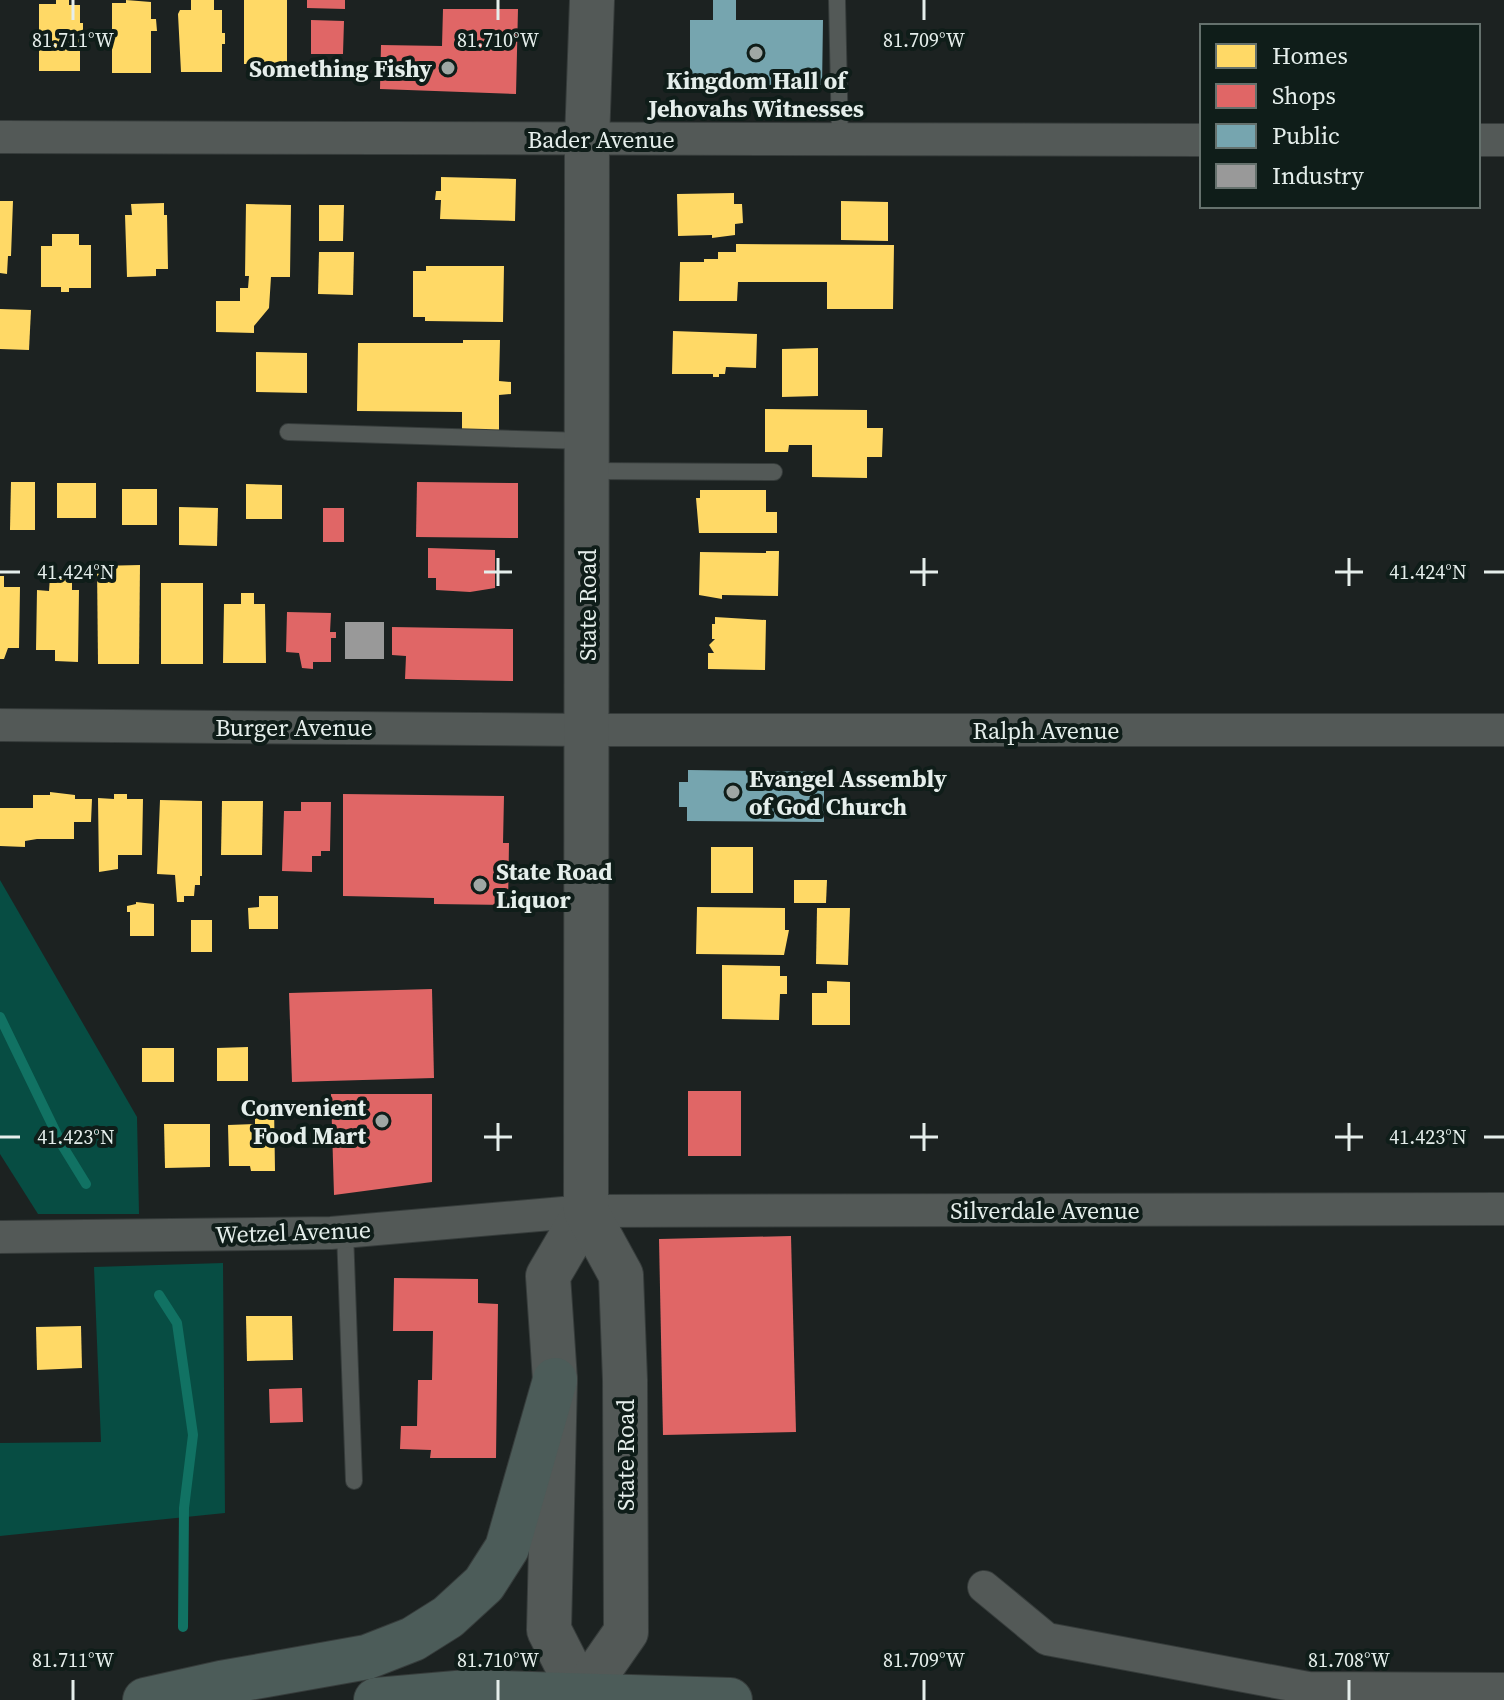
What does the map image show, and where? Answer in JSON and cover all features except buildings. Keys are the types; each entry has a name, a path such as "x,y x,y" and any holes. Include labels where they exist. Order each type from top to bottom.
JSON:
{"highway":[{"path":"145,1700 367,1657 413,1639 448,1617 484,1584 507,1548 555,1380"},
{"path":"376,1700 468,1692 582,1698 730,1700"}],"main road":[{"name":"State Road","path":"582,1698 626,1632 625,1380 621,1275 586,1211 587,140 592,0"},
{"path":"582,1698 549,1630 555,1380 548,1276 586,1211"}],"street":[{"name":"Bader Avenue","path":"0,137 1200,140"},
{"path":"1480,140 1504,140"},
{"name":"Burger Avenue","path":"0,725 587,730"},
{"name":"Ralph Avenue","path":"587,730 1504,730"},
{"name":"Silverdale Avenue","path":"586,1211 1504,1209"},
{"name":"Wetzel Avenue","path":"0,1237 345,1232 586,1211"},
{"path":"984,1587 1047,1639 1062,1642 1308,1688 1504,1689"}],"lane":[{"path":"837,0 840,140"},
{"path":"288,432 774,472"},
{"path":"345,1232 354,1481"}],"green space":[{"path":"0,880 137,1117 139,1214 38,1214 0,1154"},
{"path":"223,1263 225,1513 0,1536 0,1443 101,1442 94,1267"}],"waterway":[{"path":"0,1017 62,1145 86,1184"},
{"path":"159,1295 177,1323 193,1435 184,1508 183,1627"}],"place":[{"name":"Kingdom Hall of Jehovahs Witnesses","path":"756,53"},
{"name":"Something Fishy","path":"448,68"},
{"name":"Evangel Assembly of God Church","path":"733,792"},
{"name":"State Road Liquor","path":"480,885"},
{"name":"Convenient Food Mart","path":"382,1121"}]}
